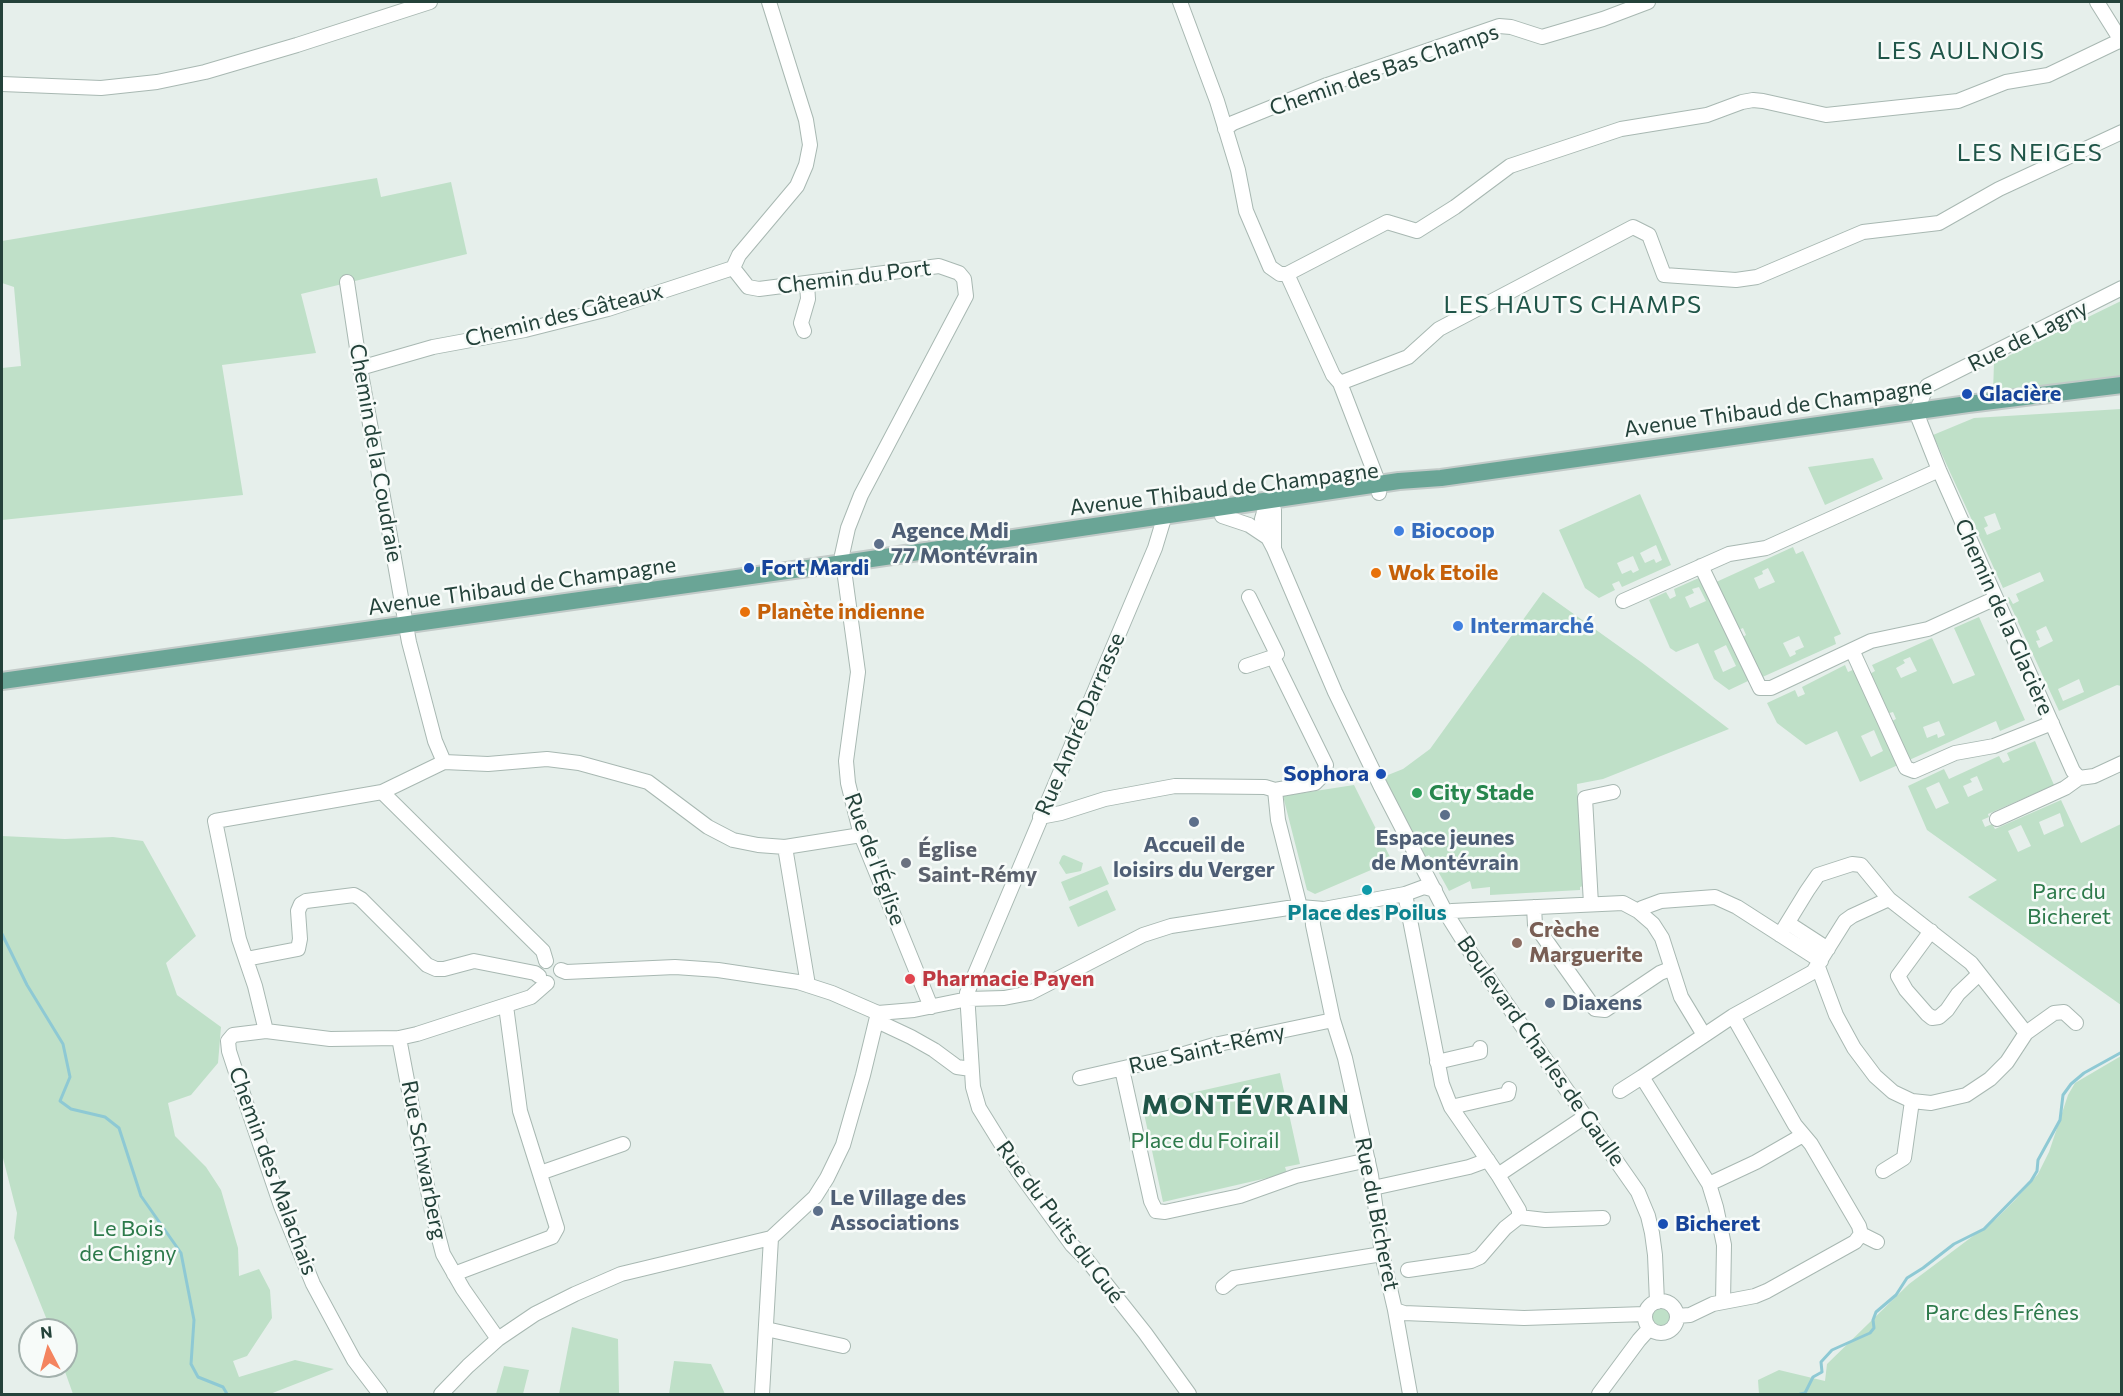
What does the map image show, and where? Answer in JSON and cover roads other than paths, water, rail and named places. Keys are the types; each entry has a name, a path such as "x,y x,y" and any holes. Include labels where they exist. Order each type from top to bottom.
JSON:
{"main road":[{"name":"Avenue Thibaud de Champagne","path":"1164,519 1222,516 1441,478 2121,385"},
{"name":"Avenue Thibaud de Champagne","path":"2,681 1048,534 1268,507"}],"street":[{"path":"2,84 101,88 157,82 206,72 430,2"},
{"path":"733,268 739,255 798,186 810,145 806,120 769,2"},
{"path":"1180,2 1217,101 1238,170 1246,211 1270,267 1280,274 1287,273 1387,222 1417,231 1455,207 1510,166 1622,129 1707,116 1753,100 1826,115 1958,101 2006,82 2048,75 2120,41 2097,2"},
{"name":"Chemin des Bas Champs","path":"1225,129 1233,123 1327,85 1499,26 1542,37 1603,19 1648,2"},
{"path":"1340,383 1408,357 1439,329 1632,227 1649,235 1664,275 1736,280 1757,277 1863,232 1939,222 1999,189 2121,132"},
{"name":"Chemin du Port","path":"733,268 748,287 759,289 939,266 959,273 964,279 966,296 861,495 843,544 842,564"},
{"name":"Chemin des Gâteaux","path":"360,368 434,346 525,330 608,309 733,268"},
{"path":"1287,273 1333,375 1340,383 1379,489"},
{"name":"Chemin de la Coudraie","path":"347,282 360,368 406,624 435,741 444,762"},
{"path":"804,331 801,323 808,299 807,284"},
{"name":"Rue de Lagny","path":"1916,412 1927,386 2121,288"},
{"name":"Chemin de la Glacière","path":"1916,412 1996,598 2079,778"},
{"path":"1623,601 1730,554 1766,548 1939,470"},
{"name":"Boulevard Charles de Gaulle","path":"1268,507 1264,530 1335,692 1446,913 1631,1180 1644,1205 1655,1255 1657,1302"},
{"path":"1222,516 1249,525 1270,543"},
{"name":"Rue André Darrasse","path":"968,999 967,993 1155,548 1164,519"},
{"name":"Rue de l'Église","path":"842,564 858,672 846,761 848,783 861,835 931,1007"},
{"path":"1701,566 1760,688 1771,688 1871,641 1928,629 1996,598"},
{"path":"1246,666 1277,654 1249,597"},
{"path":"1852,650 1906,768 1914,771 1955,753 1994,746 2052,723"},
{"path":"1040,817 1116,796 1175,786 1265,787 1275,790 1315,783 1324,774 1326,765 1273,657"},
{"path":"861,835 785,847 733,840 708,827 648,782 579,763 547,759 488,764 444,762 382,792 215,821 237,930 266,1031 330,1039 399,1038 531,998 540,965 546,961 554,961 561,970 566,972 675,967 763,976 808,985 832,993 934,1050 957,1067 971,1069"},
{"path":"1997,819 2065,788 2079,778 2094,776 2121,763"},
{"name":"Rue du Bicheret","path":"1275,790 1278,820 1313,925 1333,1020 1346,1058 1368,1160 1382,1254 1395,1310 1404,1313 1524,1318 1645,1314"},
{"path":"382,792 543,951 546,961"},
{"path":"1591,904 1585,798 1613,792"},
{"path":"785,847 808,985"},
{"path":"1784,929 1818,875 1852,864 1861,865 1889,899 1971,963 1978,975 2026,1033"},
{"path":"877,1017 968,999 1004,998 1033,992 1143,935 1172,926 1264,910 1324,909 1405,894 1424,887 1435,890"},
{"path":"1405,894 1442,1084 1451,1107 1498,1175 1519,1210 1520,1217"},
{"path":"246,959 298,949 300,939 298,911 301,904 306,901 354,895 361,899 427,965 436,969 474,961 558,980 561,970"},
{"path":"1638,911 1661,901 1715,897 1784,929 1822,959 1836,1015 1854,1048 1875,1076 1893,1092 1912,1101 1932,1103 1966,1095 1990,1079 2007,1062 2026,1033 2054,1013 2064,1012 2076,1023"},
{"path":"1620,1091 1733,1016 1813,972 1845,921 1889,899"},
{"path":"1446,913 1623,903 1638,911 1653,924 1662,938 1670,969 1681,997 1704,1035"},
{"path":"1534,907 1535,925 1595,1009 1605,1010 1660,973 1670,969"},
{"path":"1931,931 1898,976 1906,990 1927,1014 1932,1018 1939,1017 1978,975"},
{"name":"Rue du Puits du Gué","path":"968,999 973,1094 979,1108 1018,1172 1072,1245 1087,1260 1145,1333 1189,1395"},
{"path":"454,1274 552,1237 557,1228 520,1111 506,1006"},
{"path":"1733,1016 1801,1136 1859,1226 1861,1234 1877,1242"},
{"path":"441,1395 498,1339 535,1314 621,1274 771,1238 815,1197 843,1145 877,1017"},
{"name":"Rue Saint-Rémy","path":"1080,1078 1181,1055 1214,1045 1333,1020"},
{"name":"Chemin des Malachais","path":"266,1031 230,1037 229,1051 296,1244 329,1317 364,1375 380,1395"},
{"name":"Rue Schwarberg","path":"399,1038 432,1212 443,1254 498,1339"},
{"path":"1437,1062 1479,1052 1480,1048"},
{"path":"1122,1069 1151,1201 1156,1211 1165,1212 1240,1196 1296,1176 1368,1160"},
{"path":"1642,1077 1709,1184 1724,1245 1723,1302"},
{"path":"1451,1107 1508,1094 1509,1089"},
{"path":"1883,1171 1904,1158 1912,1101"},
{"path":"1498,1175 1586,1116"},
{"path":"1709,1184 1756,1162 1801,1136"},
{"path":"540,1173 623,1144"},
{"path":"1373,1188 1469,1167 1488,1160"},
{"path":"1408,1270 1471,1261 1480,1257 1505,1228 1520,1217 1545,1220 1603,1218"},
{"path":"1677,1316 1767,1291 1855,1242 1861,1234"},
{"path":"762,1395 771,1238"},
{"path":"1223,1287 1234,1278 1382,1254"},
{"path":"1664,1301 1671,1304 1677,1316 1676,1323 1668,1332 1661,1334 1649,1329 1645,1319 1649,1306 1657,1302 1664,1301"},
{"path":"1395,1310 1410,1395"},
{"path":"766,1329 843,1346"},
{"path":"1599,1395 1649,1329"}],"waterway":[{"path":"2,934 27,985 63,1044 70,1077 60,1101 71,1109 105,1117 119,1128 141,1196 181,1253 194,1320 191,1364 198,1377 223,1387 227,1394"},
{"path":"1800,1394 1805,1393 1813,1377 1822,1372 1821,1362 1832,1350 1870,1333 1874,1328 1873,1320 1876,1312 1896,1295 1907,1278 1954,1244 1984,1229 2031,1181 2037,1171 2038,1160 2060,1120 2063,1095 2071,1084 2084,1073 2122,1052"}],"place":[{"name":"Glacière","path":"1967,394"},
{"name":"Biocoop","path":"1399,531"},
{"name":"Agence Mdi 77 Montévrain","path":"879,544"},
{"name":"Fort Mardi","path":"749,568"},
{"name":"Wok Etoile","path":"1376,573"},
{"name":"Planète indienne","path":"745,612"},
{"name":"Intermarché","path":"1458,626"},
{"name":"Sophora","path":"1381,774"},
{"name":"City Stade","path":"1417,793"},
{"name":"Espace jeunes de Montévrain","path":"1445,815"},
{"name":"Accueil de loisirs du Verger","path":"1194,822"},
{"name":"Église Saint-Rémy","path":"906,863"},
{"name":"Place des Poilus","path":"1367,890"},
{"name":"Crèche Marguerite","path":"1517,943"},
{"name":"Pharmacie Payen","path":"910,979"},
{"name":"Diaxens","path":"1550,1003"},
{"name":"Le Village des Associations","path":"818,1211"},
{"name":"Bicheret","path":"1663,1224"}],"district":[{"name":"LES AULNOIS","path":"1961,51"},
{"name":"LES NEIGES","path":"2030,153"},
{"name":"LES HAUTS CHAMPS","path":"1573,305"},
{"name":"MONTÉVRAIN","path":"1246,1105"}],"park label":[{"name":"Parc du Bicheret","path":"2069,904"},
{"name":"Place du Foirail","path":"1205,1141"},
{"name":"Le Bois de Chigny","path":"128,1242"},
{"name":"Parc des Frênes","path":"2002,1313"}]}
